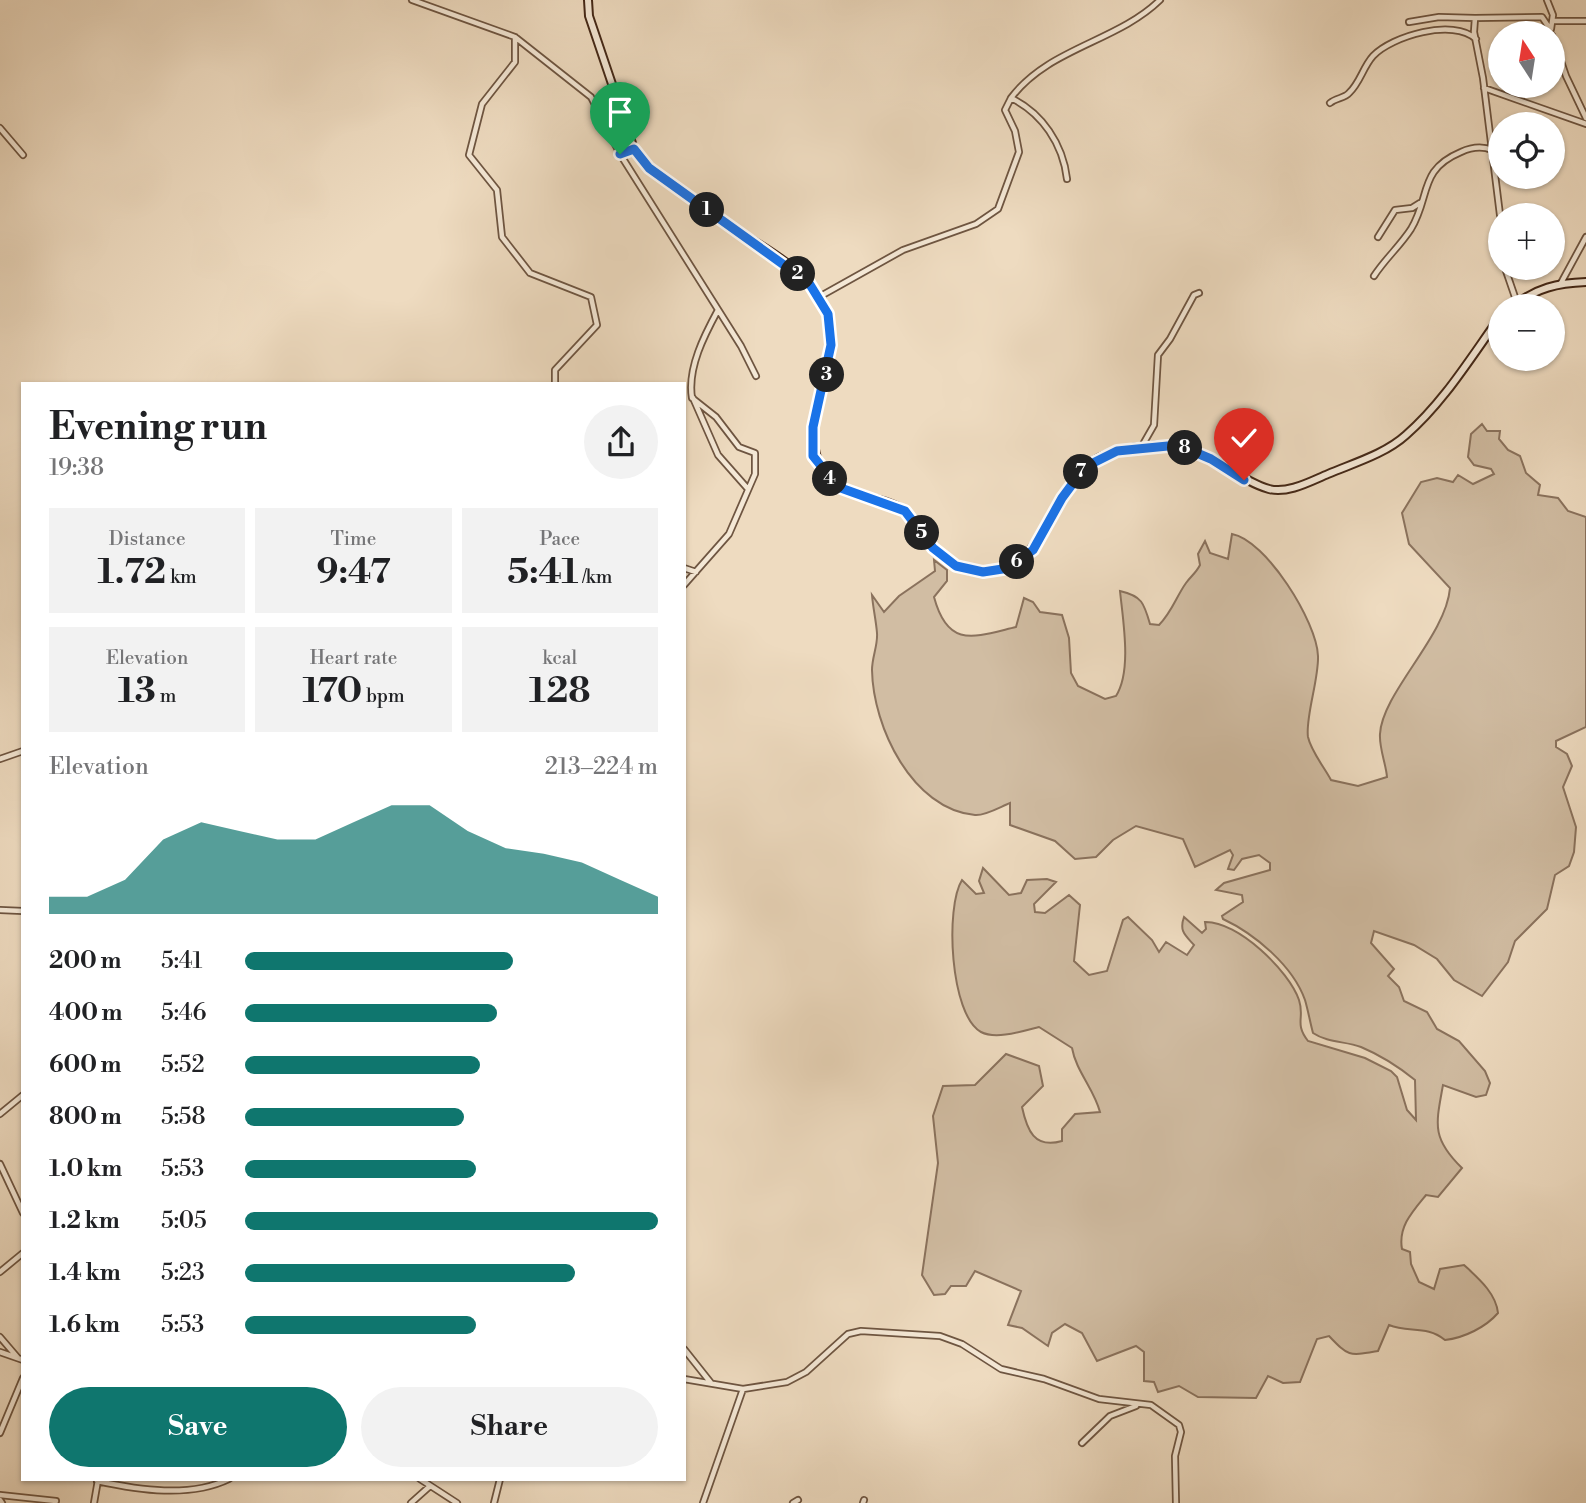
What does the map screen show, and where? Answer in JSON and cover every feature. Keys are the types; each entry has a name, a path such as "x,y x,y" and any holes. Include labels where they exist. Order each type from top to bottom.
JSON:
{"main road":[{"path":"588,0 589,16 634,149 649,168 793,270 819,297 828,314 831,345 813,427 813,456 838,487 905,511 933,548 956,566 983,572 1009,568 1033,550 1062,498 1085,467 1117,451 1141,446 1178,445 1211,459 1244,480 1273,491 1300,486 1385,450 1406,436 1437,402 1488,333"},
{"path":"1530,294 1561,283 1586,282"}],"street":[{"path":"412,0 515,37 591,97 620,154 718,310 755,376"},
{"path":"819,297 903,250 976,223 998,209 1019,152 1015,131 1006,110 1020,86 1042,69 1140,17 1160,0"},
{"path":"1547,0 1552,11 1552,21"},
{"path":"1409,22 1439,17 1542,17 1545,21"},
{"path":"1475,18 1488,115"},
{"path":"1565,21 1586,21"},
{"path":"1330,103 1349,94 1374,54 1401,38 1446,31 1466,33 1476,39"},
{"path":"515,37 515,62 482,104 469,155 497,190 502,237 530,273 591,297 597,325 555,370 555,382"},
{"path":"1565,73 1586,118"},
{"path":"1485,88 1586,124"},
{"path":"1011,98 1035,112 1063,156 1067,178"},
{"path":"0,128 23,155"},
{"path":"1374,276 1410,229 1429,178 1440,164 1466,150 1481,147 1488,149"},
{"path":"620,154 634,149"},
{"path":"1378,237 1395,210 1412,208 1420,203"},
{"path":"1561,283 1586,237"},
{"path":"1141,446 1154,425 1158,355 1194,295 1199,293"},
{"path":"718,310 702,338 692,378 692,398 718,455 748,489"},
{"path":"686,583 729,534 755,474 755,453 739,447 716,417 692,398"},
{"path":"741,483 744,495"},
{"path":"686,569 696,572"},
{"path":"0,759 21,752"},
{"path":"0,910 21,911"},
{"path":"0,1114 21,1097"},
{"path":"0,1164 21,1209"},
{"path":"0,1272 21,1254"},
{"path":"686,1379 743,1388 787,1382 806,1372 836,1342 861,1331 940,1336 962,1344 1002,1369 1044,1379 1116,1403 1152,1405 1168,1416 1181,1432 1175,1456 1176,1503"},
{"path":"0,1336 20,1359"},
{"path":"0,1352 20,1359"},
{"path":"686,1352 711,1384"},
{"path":"0,1433 21,1383"},
{"path":"703,1503 743,1388"},
{"path":"1116,1403 1120,1410"},
{"path":"1082,1443 1120,1410 1140,1405"},
{"path":"94,1503 98,1481"},
{"path":"104,1481 163,1491 212,1486 224,1481"},
{"path":"422,1481 457,1503"},
{"path":"494,1503 500,1481"},
{"path":"411,1503 430,1486"},
{"path":"0,1495 56,1501"}],"shaded area":[{"path":"1482,424 1487,431 1500,431 1499,439 1508,450 1520,456 1526,473 1540,485 1538,495 1558,498 1568,511 1586,517 1586,727 1556,741 1556,747 1567,754 1572,766 1563,787 1576,827 1574,852 1569,866 1555,875 1547,909 1515,941 1508,962 1482,996 1454,980 1437,959 1414,945 1374,931 1371,943 1394,969 1388,976 1399,987 1404,1001 1427,1012 1437,1029 1459,1041 1485,1071 1490,1083 1486,1095 1476,1097 1443,1085 1438,1130 1445,1148 1462,1168 1438,1197 1426,1195 1407,1220 1402,1234 1402,1249 1410,1252 1411,1264 1419,1282 1434,1289 1440,1269 1464,1265 1490,1292 1498,1313 1474,1331 1445,1340 1431,1332 1389,1325 1378,1351 1368,1353 1350,1353 1329,1336 1317,1339 1300,1382 1283,1383 1268,1376 1256,1398 1198,1397 1179,1386 1158,1392 1154,1382 1144,1381 1144,1352 1136,1346 1097,1361 1082,1333 1065,1324 1052,1333 1048,1346 1022,1328 1008,1325 1021,1291 975,1271 966,1286 951,1286 945,1294 934,1295 922,1275 938,1163 933,1116 943,1086 975,1085 1006,1054 1039,1066 1043,1086 1022,1107 1029,1130 1038,1140 1052,1143 1062,1141 1062,1129 1075,1114 1100,1112 1072,1048 1039,1027 994,1035 981,1032 971,1022 957,984 952,935 953,913 962,880 976,894 984,893 979,881 983,868 1009,895 1021,893 1027,880 1047,879 1056,882 1034,904 1035,912 1045,913 1069,895 1080,905 1074,961 1089,975 1107,971 1123,920 1128,917 1152,940 1159,952 1166,942 1187,955 1194,945 1183,929 1184,917 1202,933 1206,929 1205,922 1232,930 1261,950 1285,975 1299,1000 1302,1030 1308,1041 1365,1058 1391,1071 1397,1077 1407,1110 1416,1120 1415,1080 1368,1050 1325,1039 1313,1033 1305,1000 1292,975 1260,942 1223,919 1222,916 1243,902 1242,895 1216,890 1224,883 1270,870 1270,863 1259,855 1242,859 1234,870 1228,869 1233,855 1230,850 1195,867 1183,839 1136,826 1113,840 1096,857 1075,859 1055,841 1010,825 1010,803 988,813 975,815 953,809 932,798 900,762 880,716 872,670 877,628 872,595 884,612 899,596 935,571 934,560 947,570 947,581 934,597 940,614 955,632 975,636 1016,627 1024,598 1033,602 1040,612 1062,615 1069,638 1071,673 1078,686 1105,699 1116,696 1124,673 1125,645 1120,591 1138,598 1150,624 1159,625 1200,565 1198,554 1205,541 1210,553 1228,559 1232,534 1260,551 1274,566 1309,623 1318,656 1308,737 1331,780 1358,786 1387,777 1380,739 1383,718 1438,625 1450,588 1409,544 1402,513 1421,482 1437,478 1453,482 1458,475 1473,484 1494,474 1491,469 1474,465 1468,457 1471,434"}],"route":[{"path":"620,154 634,149 649,168 809,283 828,314 831,331 823,393 813,427 813,456 838,487 905,511 933,548 956,566 983,572 1009,568 1033,550 1062,498 1085,467 1117,451 1178,445 1211,459 1244,480"}]}
